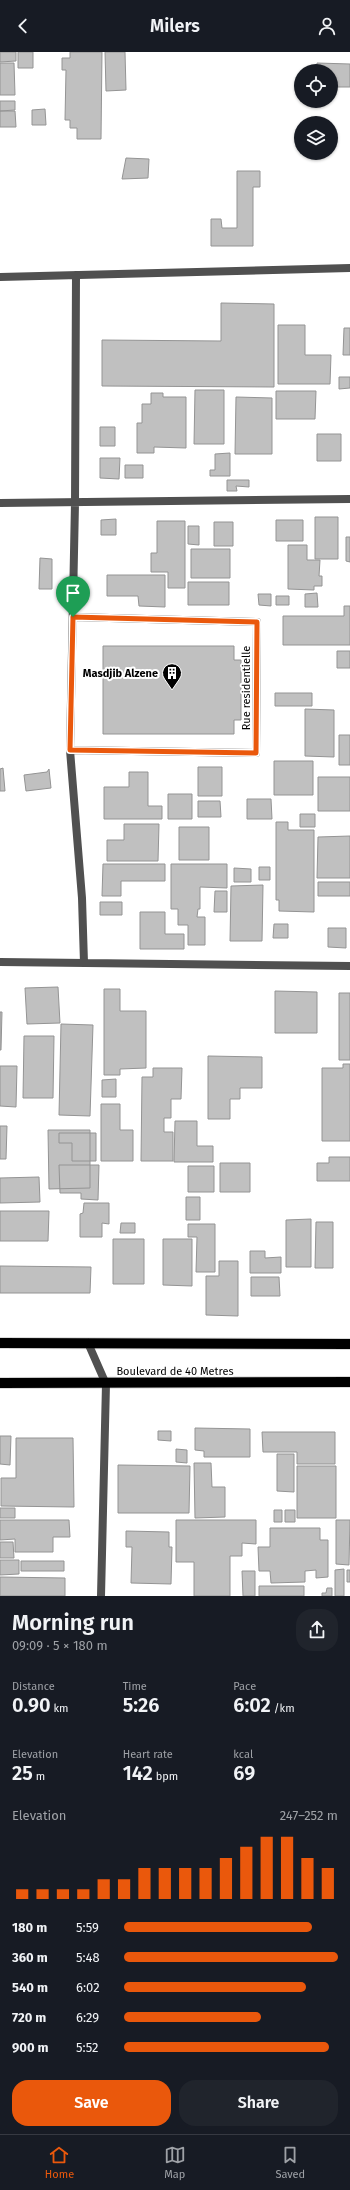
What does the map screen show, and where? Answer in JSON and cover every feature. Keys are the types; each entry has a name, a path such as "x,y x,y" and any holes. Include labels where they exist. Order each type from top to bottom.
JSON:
{"main road":[{"path":"0,1342 350,1344"},
{"name":"Boulevard de 40 Metres","path":"0,1383 106,1384 350,1382"}],"street":[{"path":"0,277 350,268"},
{"path":"76,275 75,503 70,750 82,898 84,963"},
{"path":"0,503 350,499"},
{"name":"Rue residentielle","path":"70,750 256,753 257,622 73,617"},
{"path":"0,962 350,966"},
{"path":"88,1343 106,1384 101,1596"}],"building":[{"path":"0,52 16,52 16,61 0,62"},
{"path":"18,52 33,52 33,68 18,68"},
{"path":"70,52 102,52 101,139 77,139 77,128 70,128 70,120 65,120 66,70 62,70 62,58 70,58"},
{"path":"105,52 125,52 126,90 106,91"},
{"path":"0,63 14,63 15,95 0,95"},
{"path":"317,63 350,64 350,87 338,87 338,64"},
{"path":"0,101 15,101 15,110 0,111"},
{"path":"45,109 46,125 32,125 32,110"},
{"path":"0,111 15,111 16,127 0,127"},
{"path":"126,158 149,159 148,178 122,179"},
{"path":"237,171 260,171 260,187 253,187 253,246 211,246 211,219 221,219 222,228 237,228"},
{"path":"221,303 274,304 274,387 102,386 102,340 221,341"},
{"path":"278,325 305,325 305,355 331,355 330,384 278,384"},
{"path":"344,328 350,328 350,355 343,355"},
{"path":"339,377 350,377 350,388 339,389"},
{"path":"195,390 224,390 224,444 194,444"},
{"path":"276,391 316,391 315,419 276,419"},
{"path":"151,393 163,393 163,397 186,397 186,448 154,447 154,453 137,453 137,423 142,423 142,404 151,404"},
{"path":"236,397 272,398 272,454 235,454"},
{"path":"100,427 115,427 115,446 100,446"},
{"path":"317,434 341,434 341,461 317,461"},
{"path":"230,453 230,476 210,476 210,470 215,470 215,454"},
{"path":"100,458 120,458 119,479 100,478"},
{"path":"125,465 143,465 143,478 125,478"},
{"path":"227,480 249,480 249,487 236,486 237,491 227,491"},
{"path":"315,517 338,517 338,559 315,559"},
{"path":"116,519 116,535 101,535 101,520"},
{"path":"276,520 303,520 303,541 276,541"},
{"path":"157,521 185,521 185,588 168,588 168,572 151,572 151,553 157,553"},
{"path":"214,522 233,522 233,546 214,546"},
{"path":"188,526 199,526 199,545 188,544"},
{"path":"346,537 350,537 350,562 346,561"},
{"path":"288,545 307,545 307,560 320,560 319,576 322,576 322,586 314,586 314,590 288,589"},
{"path":"191,549 230,549 230,578 191,578"},
{"path":"40,558 52,559 52,589 39,589"},
{"path":"107,575 165,575 165,607 139,606 138,596 107,596"},
{"path":"188,582 229,582 229,605 188,605"},
{"path":"317,593 318,607 305,607 305,594"},
{"path":"258,594 271,594 271,606 259,605"},
{"path":"276,596 289,596 289,605 276,605"},
{"path":"344,606 350,606 350,645 283,645 283,616 344,616"},
{"name":"Masdjib Alzene","path":"103,646 234,646 234,660 241,660 241,720 234,720 234,734 103,734"},
{"path":"337,651 350,651 350,668 337,668"},
{"path":"275,693 312,693 312,706 275,706"},
{"path":"305,709 334,710 334,757 305,756"},
{"path":"339,735 350,735 350,765 339,765"},
{"path":"274,761 313,761 313,795 274,795"},
{"path":"198,767 222,767 222,796 198,796"},
{"path":"3,768 5,791 0,791 0,769"},
{"path":"49,769 51,788 26,791 24,775 47,772"},
{"path":"129,772 148,772 148,806 162,806 162,819 104,819 104,787 129,787"},
{"path":"318,777 350,777 350,811 318,811"},
{"path":"168,794 192,794 192,819 168,819"},
{"path":"247,799 271,799 272,819 247,819"},
{"path":"198,801 220,801 221,817 198,817"},
{"path":"300,814 315,814 315,827 300,827"},
{"path":"276,822 288,822 288,830 314,830 314,912 279,911 279,900 276,900"},
{"path":"124,824 159,824 158,861 107,861 107,840 124,840"},
{"path":"179,827 209,827 209,860 179,860"},
{"path":"350,836 350,878 317,878 318,837"},
{"path":"103,864 165,864 165,881 121,881 121,896 102,896"},
{"path":"171,864 227,864 227,888 200,887 200,909 198,909 197,917 205,917 205,945 188,945 188,925 178,925 178,909 171,909"},
{"path":"259,867 270,867 270,880 259,880"},
{"path":"234,868 251,869 251,882 234,882"},
{"path":"318,882 350,882 350,896 318,896"},
{"path":"263,885 262,941 230,941 231,886"},
{"path":"215,891 227,891 227,912 214,912"},
{"path":"100,902 122,902 122,915 100,915"},
{"path":"140,912 165,912 165,934 184,934 184,949 140,949"},
{"path":"274,924 288,924 288,938 273,938"},
{"path":"328,928 346,928 346,948 328,947"},
{"path":"58,987 60,1023 27,1024 25,988"},
{"path":"104,989 120,989 120,1011 146,1011 146,1068 120,1069 120,1075 104,1075"},
{"path":"275,991 317,992 317,1033 275,1033"},
{"path":"339,993 350,993 350,1060 339,1060"},
{"path":"0,1012 2,1012 1,1050 0,1050"},
{"path":"61,1024 93,1025 90,1116 59,1115"},
{"path":"24,1036 54,1036 53,1098 23,1098"},
{"path":"208,1056 262,1057 262,1088 240,1088 240,1099 230,1099 230,1119 208,1119"},
{"path":"343,1064 350,1064 350,1141 322,1141 322,1068 343,1068"},
{"path":"0,1066 17,1066 16,1107 0,1106"},
{"path":"153,1068 182,1068 181,1099 171,1099 171,1118 164,1118 164,1132 173,1132 173,1161 141,1161 142,1077 153,1077"},
{"path":"116,1079 116,1097 102,1097 102,1080"},
{"path":"101,1104 120,1104 120,1130 133,1130 133,1161 101,1161"},
{"path":"175,1121 197,1121 197,1146 213,1146 213,1162 174,1162"},
{"path":"0,1126 7,1126 6,1159 0,1159"},
{"path":"48,1130 90,1130 90,1188 49,1189"},
{"path":"59,1133 96,1133 96,1161 72,1161 72,1143 59,1143"},
{"path":"329,1157 350,1157 350,1181 317,1181 317,1163 329,1163"},
{"path":"220,1163 250,1163 250,1192 220,1192"},
{"path":"59,1165 99,1165 98,1200 81,1199 81,1193 60,1193"},
{"path":"188,1166 214,1166 214,1192 188,1192"},
{"path":"39,1177 40,1202 0,1203 0,1178"},
{"path":"186,1197 200,1197 200,1220 186,1220"},
{"path":"84,1203 109,1203 109,1224 102,1223 102,1237 80,1237 80,1214 83,1213"},
{"path":"0,1211 49,1211 48,1241 0,1241"},
{"path":"311,1219 311,1267 286,1267 286,1220"},
{"path":"316,1222 333,1222 333,1268 315,1268"},
{"path":"121,1223 135,1223 135,1233 120,1233"},
{"path":"188,1224 215,1224 215,1272 196,1272 197,1237 188,1237"},
{"path":"113,1239 144,1239 144,1284 113,1284"},
{"path":"163,1239 192,1239 192,1286 163,1285"},
{"path":"250,1251 265,1251 265,1258 281,1257 281,1273 250,1273"},
{"path":"219,1261 238,1261 238,1316 206,1315 206,1276 219,1276"},
{"path":"0,1266 91,1267 90,1293 0,1293"},
{"path":"251,1277 279,1277 280,1296 251,1296"},
{"path":"195,1428 250,1429 250,1457 204,1457 204,1451 195,1450"},
{"path":"158,1431 171,1431 171,1441 158,1440"},
{"path":"262,1432 335,1432 335,1464 297,1464 297,1452 263,1452"},
{"path":"0,1436 11,1436 10,1465 0,1464"},
{"path":"16,1438 73,1438 74,1507 1,1506 1,1478 16,1478"},
{"path":"176,1449 187,1450 187,1463 176,1462"},
{"path":"277,1454 294,1454 294,1492 277,1491"},
{"path":"194,1463 211,1463 212,1487 225,1487 225,1517 195,1518"},
{"path":"118,1465 190,1466 189,1513 118,1513"},
{"path":"297,1466 336,1466 336,1518 297,1518"},
{"path":"0,1508 15,1508 15,1518 0,1518"},
{"path":"274,1510 282,1510 282,1522 274,1522"},
{"path":"285,1510 295,1510 295,1522 285,1522"},
{"path":"0,1520 69,1520 70,1537 53,1537 53,1552 15,1552 15,1539 0,1540"},
{"path":"176,1520 256,1520 256,1544 242,1543 242,1556 230,1556 230,1596 194,1596 194,1562 176,1562"},
{"path":"336,1520 350,1520 349,1565 336,1564"},
{"path":"270,1528 320,1528 320,1540 328,1540 328,1577 316,1578 316,1570 305,1571 305,1582 271,1583 270,1571 259,1571 258,1547 270,1547"},
{"path":"126,1531 169,1532 169,1547 172,1547 171,1584 131,1583 132,1547 126,1547"},
{"path":"0,1542 13,1542 14,1558 0,1558"},
{"path":"0,1560 19,1560 19,1574 0,1575"},
{"path":"21,1561 64,1561 64,1571 21,1571"},
{"path":"344,1569 344,1596 335,1596 335,1570"},
{"path":"347,1570 350,1570 350,1582 347,1582"},
{"path":"242,1571 255,1571 255,1596 243,1596"},
{"path":"0,1577 65,1578 65,1596 0,1596"},
{"path":"259,1586 304,1586 304,1596 259,1596"},
{"path":"327,1588 332,1588 332,1596 322,1596 322,1593 326,1593"}],"place":[{"name":"Masdjib Alzene","path":"172,690"}],"route":[{"path":"73,617 257,622 256,753 70,750 73,617"}]}
